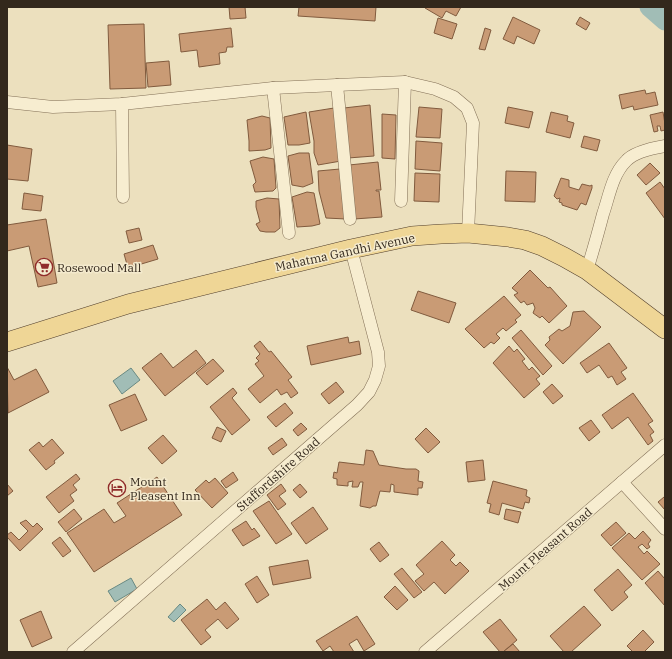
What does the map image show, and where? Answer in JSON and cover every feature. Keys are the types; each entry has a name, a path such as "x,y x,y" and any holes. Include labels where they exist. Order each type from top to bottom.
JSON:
{"main road":[{"name":"Mahatma Gandhi Avenue","path":"7,342 128,304 351,249 412,236 468,233 508,237 525,240 542,246 587,270 665,329"}],"street":[{"path":"401,201 404,82"},
{"path":"7,102 53,107 122,104 273,88 404,82 435,89 454,97 467,108 473,123 468,233"},
{"path":"337,85 350,219"},
{"path":"273,88 289,234"},
{"path":"122,104 123,197"},
{"path":"587,270 611,187 618,170 626,160 640,152 665,146"},
{"name":"Staffordshire Road","path":"73,652 345,415 369,392 375,380 379,366 378,352 351,249"},
{"name":"Mount Pleasant Road","path":"426,652 665,445"},
{"path":"622,482 665,529"}],"water":[{"path":"131,368 140,380 122,394 113,381"},
{"path":"131,578 137,589 115,602 108,591"},
{"path":"180,604 186,610 174,622 168,617"}],"building":[{"path":"229,7 245,7 246,18 230,19"},
{"path":"299,7 376,7 375,21 298,16"},
{"path":"425,7 461,7 456,16 446,11 442,18"},
{"path":"513,17 540,30 534,44 517,36 514,44 503,39"},
{"path":"580,17 590,23 586,30 576,24"},
{"path":"438,18 457,24 452,39 434,33"},
{"path":"144,24 146,88 110,89 108,25"},
{"path":"231,28 233,47 227,47 226,52 219,53 220,64 199,67 197,50 181,52 179,34"},
{"path":"485,28 491,30 485,50 479,49"},
{"path":"169,61 171,85 148,87 146,63"},
{"path":"645,90 646,94 655,92 658,105 634,110 633,106 622,109 619,95"},
{"path":"370,105 374,156 348,158 344,108"},
{"path":"419,107 442,109 440,138 416,137"},
{"path":"508,107 533,112 529,128 505,123"},
{"path":"334,108 341,161 318,165 314,153 314,141 309,112"},
{"path":"306,112 310,143 288,145 284,117"},
{"path":"551,112 568,116 567,121 574,123 570,138 546,132"},
{"path":"663,112 665,130 661,131 660,126 657,126 658,131 654,132 650,115"},
{"path":"382,114 396,115 395,159 382,158"},
{"path":"262,116 270,118 271,148 249,151 247,120"},
{"path":"584,136 600,140 597,151 581,147"},
{"path":"416,141 442,143 440,171 415,169"},
{"path":"7,145 32,149 28,181 7,179"},
{"path":"299,153 309,153 313,183 303,187 292,185 288,156"},
{"path":"263,157 274,159 276,188 273,191 255,192 253,185 256,182 250,161"},
{"path":"378,162 381,190 376,191 379,191 382,217 354,219 349,165"},
{"path":"650,163 660,173 646,185 637,175"},
{"path":"340,169 346,219 326,218 319,191 318,171"},
{"path":"506,171 536,172 535,202 505,201"},
{"path":"415,173 440,174 439,202 414,201"},
{"path":"561,178 569,180 569,187 579,190 582,184 592,185 586,205 581,203 577,210 562,205 562,203 559,202 560,198 557,199 554,196"},
{"path":"660,182 665,189 665,219 646,193"},
{"path":"307,192 314,193 320,224 297,227 292,197"},
{"path":"24,193 43,196 41,211 22,209"},
{"path":"267,198 279,199 280,228 275,232 260,231 256,224 260,222 256,201"},
{"name":"Rosewood Mall","path":"46,219 57,283 38,287 29,246 7,251 7,225"},
{"path":"139,228 142,240 129,243 126,231"},
{"path":"153,245 158,259 128,268 124,254"},
{"path":"530,270 548,288 550,287 567,306 549,323 542,316 540,318 533,313 535,308 533,303 527,305 524,301 521,303 514,295 518,293 512,288"},
{"path":"418,291 456,303 449,323 411,310"},
{"path":"504,296 521,315 515,320 517,322 506,331 503,328 496,334 500,338 494,344 491,342 484,348 465,329"},
{"path":"584,311 601,327 563,364 545,345 550,340 549,337 559,329 562,331 570,326 573,312"},
{"path":"521,330 552,366 543,375 512,338"},
{"path":"348,337 349,343 359,341 361,354 311,365 307,346"},
{"path":"260,341 269,352 271,351 292,377 288,380 298,393 291,398 287,392 281,395 277,389 260,403 248,389 264,376 255,364 259,361 256,358 260,354 254,346"},
{"path":"609,343 627,368 621,372 626,379 617,385 612,376 608,378 599,365 587,373 580,363"},
{"path":"509,346 514,352 517,349 525,359 522,361 529,370 532,367 540,376 536,379 540,384 524,398 493,363"},
{"path":"196,350 206,363 165,396 142,368 161,353 173,368"},
{"path":"213,359 224,371 207,385 196,373"},
{"path":"7,367 14,380 36,369 49,392 8,413"},
{"path":"336,382 344,392 329,404 321,394"},
{"path":"552,384 563,396 553,404 543,392"},
{"path":"233,388 237,393 232,398 250,420 232,435 210,407"},
{"path":"633,393 653,421 648,424 654,432 650,435 653,441 648,445 628,417 612,429 602,415"},
{"path":"135,394 147,420 121,431 109,405"},
{"path":"285,403 293,413 276,427 267,417"},
{"path":"591,420 600,432 589,441 579,428"},
{"path":"301,423 307,429 298,436 293,430"},
{"path":"217,427 226,431 221,442 212,438"},
{"path":"426,428 440,442 428,453 415,439"},
{"path":"163,435 177,451 162,464 148,448"},
{"path":"282,438 287,445 273,455 268,448"},
{"path":"52,439 64,453 46,470 29,450 39,442 43,447"},
{"path":"366,450 373,451 379,465 416,469 419,471 418,481 423,482 422,488 418,488 418,495 394,492 394,485 391,484 390,492 380,491 376,506 370,508 360,506 363,482 360,482 358,487 352,487 353,481 348,482 348,486 337,485 337,479 333,478 334,472 337,473 339,462 364,465"},
{"path":"483,460 485,480 468,482 466,462"},
{"path":"233,472 238,480 226,488 221,481"},
{"path":"76,474 80,479 73,485 77,490 70,495 74,501 59,513 46,497"},
{"path":"157,477 182,515 94,572 67,533 104,509 114,523 126,516 117,503"},
{"path":"215,478 228,493 212,508 195,490 206,480 209,483"},
{"path":"493,481 527,490 526,496 530,498 529,503 525,502 523,509 502,503 499,515 489,512 491,504 487,503"},
{"path":"7,484 13,491 7,496"},
{"path":"281,484 286,491 279,496 286,504 278,510 267,495"},
{"path":"300,484 307,492 300,498 293,490"},
{"path":"664,497 665,499 665,510 658,502"},
{"path":"269,501 292,534 276,544 253,511"},
{"path":"313,507 328,529 306,544 291,523"},
{"path":"74,509 82,519 66,532 58,522"},
{"path":"506,509 521,512 518,523 504,519"},
{"path":"26,520 33,527 37,523 43,529 20,551 7,537 7,535 11,532 19,540 28,531 20,523"},
{"path":"246,521 252,530 254,528 260,536 243,546 232,530"},
{"path":"616,522 626,533 611,546 601,535"},
{"path":"643,531 651,540 648,544 650,547 647,549 642,544 638,547 644,554 647,551 660,564 642,580 612,548 629,533 635,539"},
{"path":"60,537 71,551 63,557 52,543"},
{"path":"442,541 455,555 450,560 456,566 460,562 469,571 445,594 434,582 424,591 415,581 424,574 416,565"},
{"path":"379,542 389,555 380,562 370,549"},
{"path":"308,560 311,578 273,585 269,567"},
{"path":"402,568 422,592 414,598 394,574"},
{"path":"618,569 632,585 624,592 628,597 612,611 594,590"},
{"path":"658,571 665,579 665,606 645,583"},
{"path":"257,576 269,595 257,603 245,584"},
{"path":"395,586 408,600 397,610 384,597"},
{"path":"207,599 216,610 225,602 239,619 227,629 218,619 205,630 211,637 201,645 181,620"},
{"path":"584,606 601,625 571,652 564,652 550,636"},
{"path":"41,611 52,638 32,647 20,620"},
{"path":"357,616 375,644 364,651 357,639 349,644 354,652 334,652 330,646 323,651 316,641"},
{"path":"500,619 517,640 503,652 500,652 483,632"},
{"path":"643,630 654,642 644,652 633,652 627,646"},
{"path":"513,644 520,652 503,652"}],"waterway":[{"path":"649,7 665,21"}],"place":[{"name":"Rosewood Mall","path":"44,267"},
{"name":"Mount Pleasent Inn","path":"117,488"}]}
